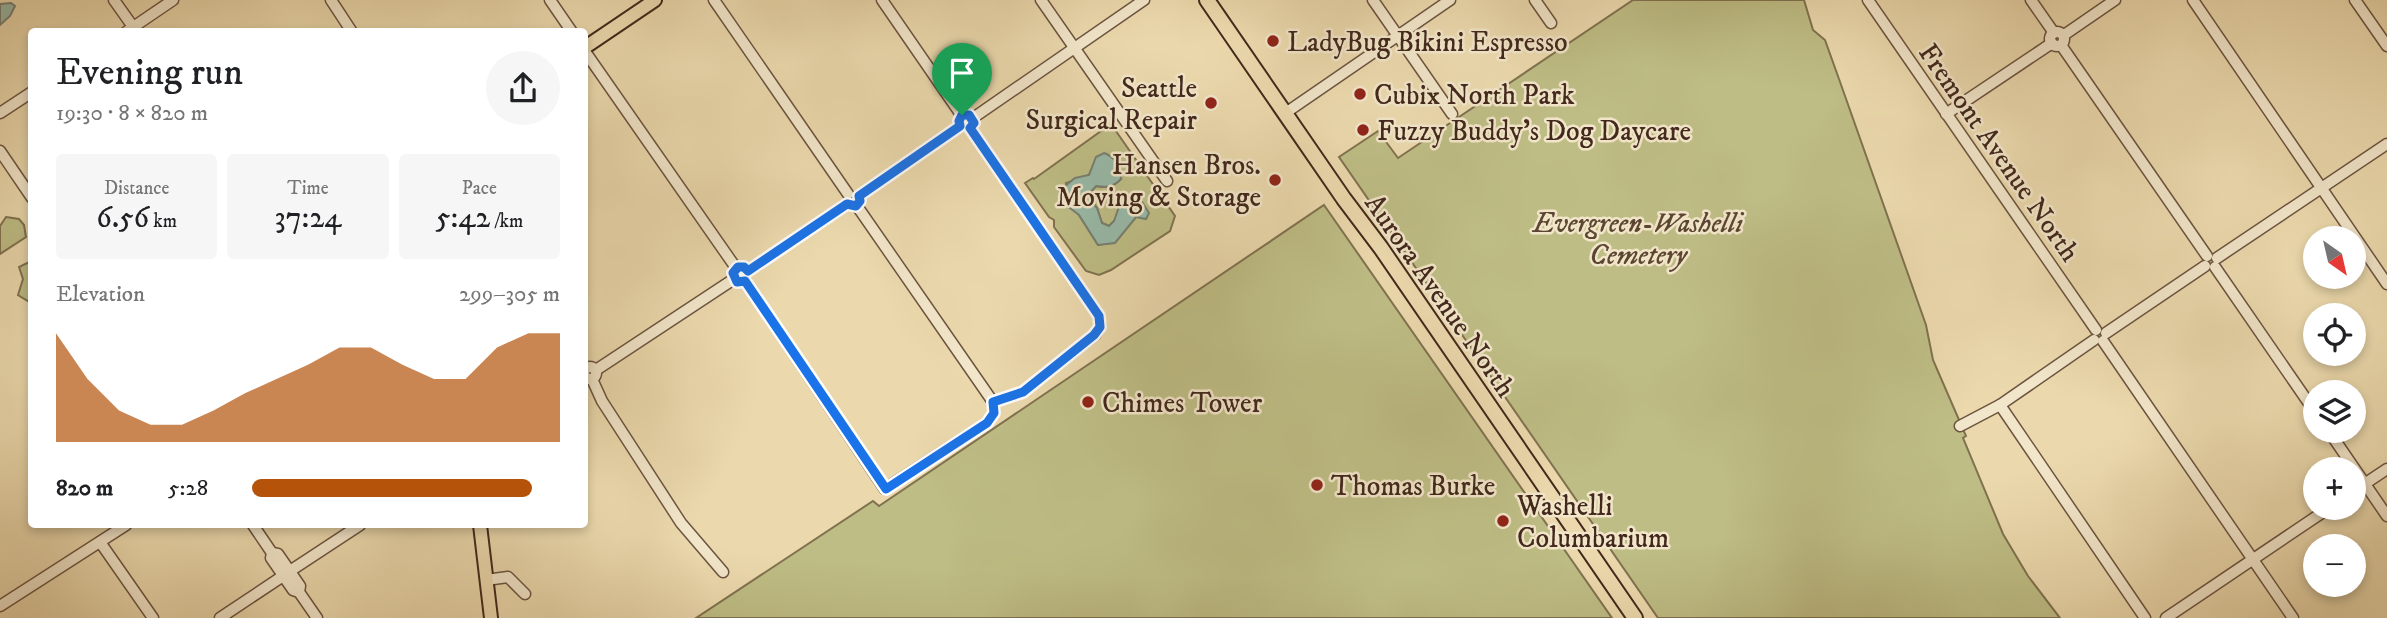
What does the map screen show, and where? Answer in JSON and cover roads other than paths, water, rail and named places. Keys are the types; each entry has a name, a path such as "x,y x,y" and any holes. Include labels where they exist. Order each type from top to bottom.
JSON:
{"highway":[{"name":"Aurora Avenue North","path":"1207,0 1635,618"}],"main road":[{"path":"588,46 654,0"},
{"path":"480,528 491,618"}],"street":[{"path":"114,0 131,28"},
{"path":"135,28 173,0"},
{"path":"331,0 349,28"},
{"path":"550,0 569,28"},
{"path":"714,0 993,402 994,413 987,423 886,489 746,276"},
{"path":"882,0 1099,316 1100,327 1081,346 1023,392 993,402"},
{"path":"1041,0 1167,181"},
{"path":"588,55 739,283 852,200 1144,0"},
{"path":"1373,0 1451,114"},
{"path":"1284,114 1450,0"},
{"path":"1535,0 1551,23"},
{"name":"Fremont Avenue North","path":"1868,0 2293,618"},
{"path":"2031,0 2303,395"},
{"path":"1946,114 2115,0"},
{"path":"2193,0 2387,284"},
{"path":"2355,0 2387,46"},
{"path":"0,113 28,95"},
{"path":"1960,426 2000,405 2387,144"},
{"path":"0,151 28,192"},
{"path":"723,572 681,523 602,401 589,372 735,274"},
{"path":"2000,405 2145,618"},
{"path":"2366,483 2387,469"},
{"path":"2366,485 2387,516"},
{"path":"2166,618 2311,520"},
{"path":"0,606 121,528"},
{"path":"255,528 272,553 271,558 286,574 293,590 299,592 317,618"},
{"path":"220,618 355,528"},
{"path":"100,542 153,618"},
{"path":"486,580 509,577 525,594"}],"place":[{"name":"LadyBug Bikini Espresso","path":"1273,41"},
{"name":"Cubix North Park","path":"1360,94"},
{"name":"Seattle Surgical Repair","path":"1211,103"},
{"name":"Fuzzy Buddy's Dog Daycare","path":"1363,130"},
{"name":"Hansen Bros. Moving & Storage","path":"1275,180"},
{"name":"Chimes Tower","path":"1088,402"},
{"name":"Thomas Burke","path":"1317,485"},
{"name":"Washelli Columbarium","path":"1503,521"}],"park label":[{"name":"Evergreen-Washelli Cemetery","path":"1638,238"}]}
